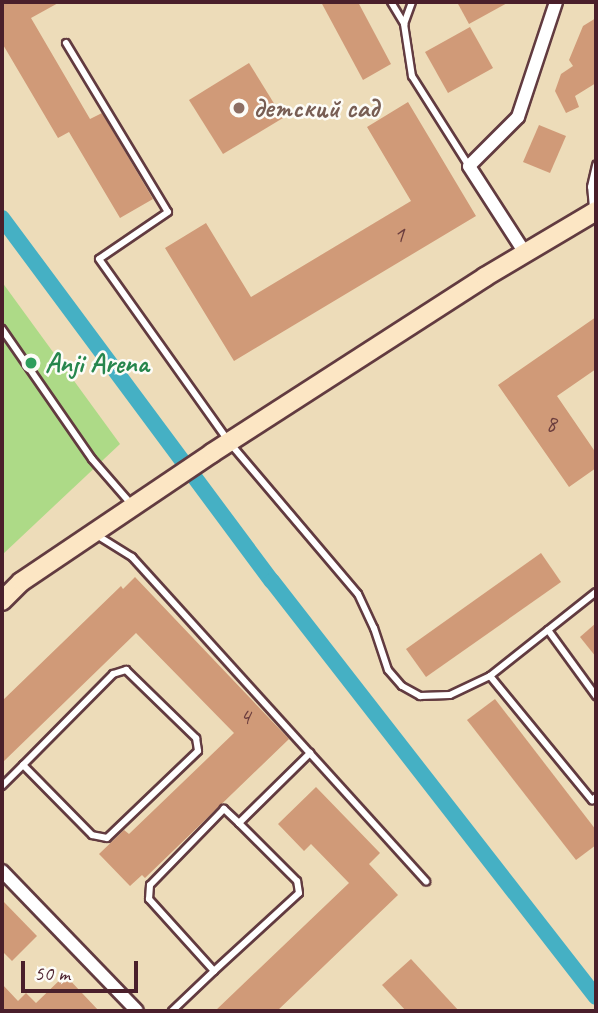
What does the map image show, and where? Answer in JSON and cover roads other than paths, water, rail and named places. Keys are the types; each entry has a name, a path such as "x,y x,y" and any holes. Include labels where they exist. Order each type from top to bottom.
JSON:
{"street":[{"path":"525,253 469,166 518,117 556,2"},
{"path":"2,601 21,582 212,453 525,253 595,212"},
{"path":"2,871 137,1011"}],"lane":[{"path":"391,2 404,24 412,76 469,166"},
{"path":"404,24 412,2"},
{"path":"66,43 168,212 99,259 229,442 358,594 374,628 388,670 402,686 420,695 450,695 490,676 596,592"},
{"path":"595,212 591,187 596,165"},
{"path":"2,330 92,459 133,506"},
{"path":"93,533 132,558 426,881"},
{"path":"548,630 596,695"},
{"path":"2,786 113,674 127,670 196,738 198,751 107,838 92,835 23,765"},
{"path":"490,676 592,800 596,797"},
{"path":"239,823 310,753"},
{"path":"173,1011 299,893 297,881 224,809 150,885 149,899 214,971"}],"waterway":[{"path":"2,218 272,581 596,997"}],"place":[{"name":"детский сад","path":"239,108"},
{"name":"Anji Arena","path":"31,363"}]}
